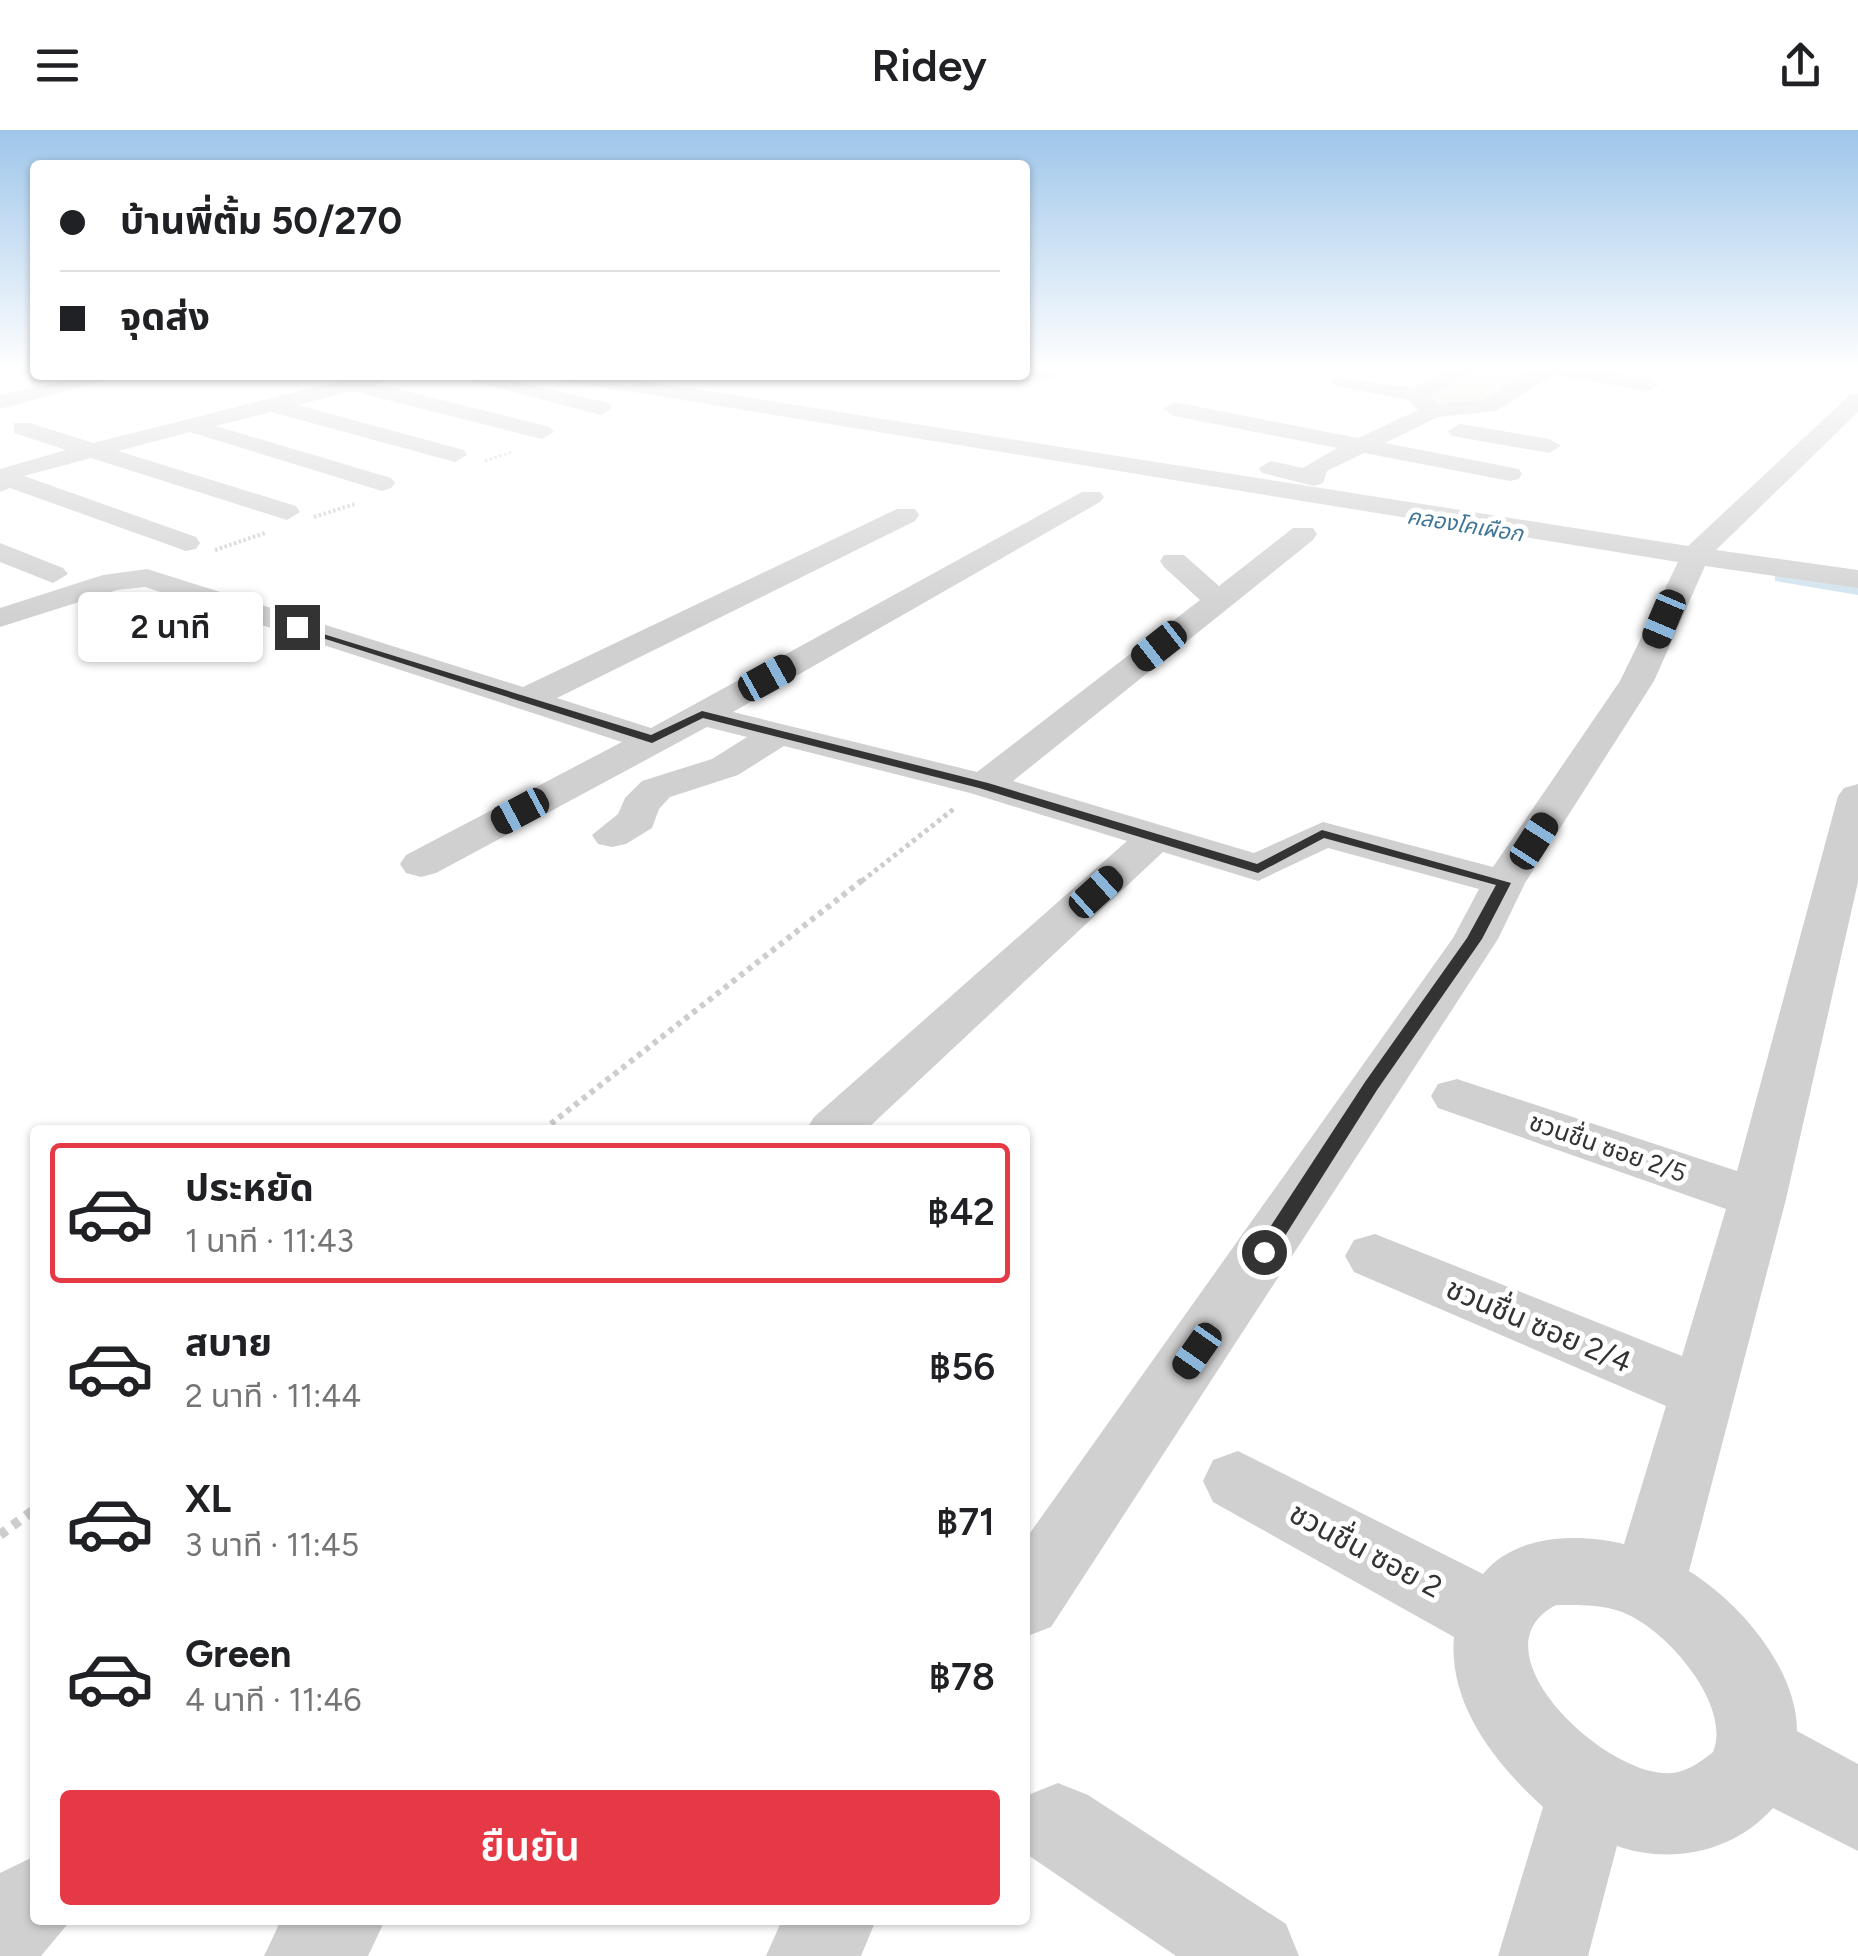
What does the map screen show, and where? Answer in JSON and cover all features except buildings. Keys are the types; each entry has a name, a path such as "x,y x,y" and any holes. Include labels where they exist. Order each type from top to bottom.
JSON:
{"street":[{"path":"2,479 18,470 73,454"},
{"path":"113,454 287,512"},
{"path":"285,454 382,483"},
{"path":"1021,454 1694,571 1858,579"},
{"path":"1208,454 1314,478 1316,467"},
{"path":"1316,467 1343,454"},
{"path":"1405,454 1510,474"},
{"path":"1030,1595 1474,939 1504,883 1637,681 1694,571 1806,454"},
{"path":"1316,467 1468,502"},
{"path":"2,479 186,543"},
{"path":"422,864 1092,497"},
{"path":"523,701 906,516"},
{"path":"984,786 1303,534"},
{"path":"0,552 53,574"},
{"path":"1174,561 1217,600"},
{"path":"0,618 113,581 147,578 652,740"},
{"path":"702,714 984,786 1258,868 1322,834 1504,883"},
{"path":"612,835 638,819 639,806 656,789 725,766 778,734"},
{"path":"1648,1587 1758,1199 1858,796"},
{"path":"838,1125 1154,839"},
{"name":"ชวนชื่น ซอย 2/5","path":"1457,1096 1758,1199"},
{"name":"ชวนชื่น ซอย 2/4","path":"1375,1256 1704,1393"},
{"name":"ชวนชื่น ซอย 2","path":"1238,1481 1494,1618"},
{"path":"1552,1571 1599,1571 1648,1587 1694,1618 1733,1660 1755,1708 1756,1754 1738,1792 1698,1813 1646,1813 1590,1792 1540,1755 1506,1708 1490,1660 1494,1618 1517,1588 1552,1571"},
{"path":"1756,1754 1858,1809"},
{"path":"1544,1956 1590,1792"},
{"path":"1058,1825 1254,1956"},
{"path":"0,1934 30,1905"},
{"path":"309,1956 337,1925"},
{"path":"810,1956 829,1925"}],"path":[{"path":"549,1125 984,786"},
{"path":"0,1534 30,1513"}],"waterway":[{"name":"คลองโคเผือก","path":"1783,576 1858,588"}],"route":[{"path":"297,627 652,740 702,714 984,786 1258,868 1322,834 1504,883 1474,939 1371,1086 1264,1252"}]}
